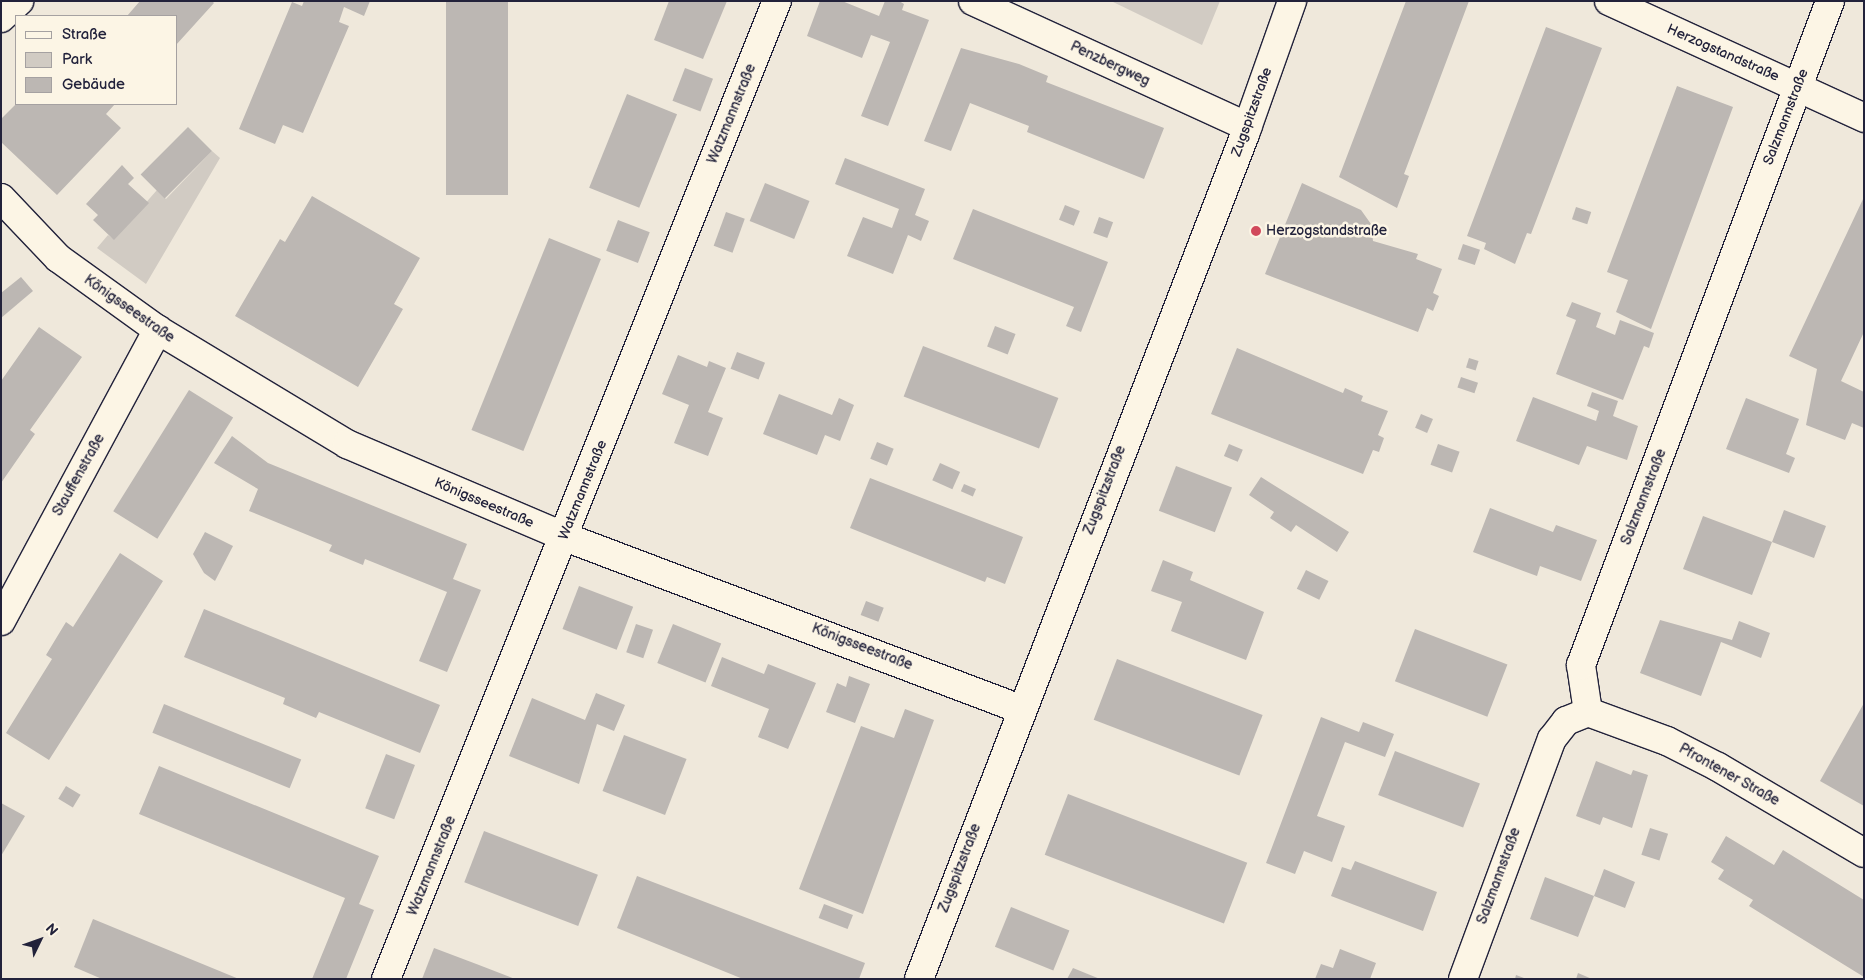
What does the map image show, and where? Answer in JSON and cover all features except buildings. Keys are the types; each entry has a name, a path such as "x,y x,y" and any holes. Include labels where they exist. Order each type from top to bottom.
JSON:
{"street":[{"path":"1,18 19,1"},
{"name":"Watzmannstraße","path":"386,979 777,1"},
{"name":"Penzbergweg","path":"973,1 1248,127"},
{"name":"Zugspitzstraße","path":"919,979 1021,709 1248,127 1292,1"},
{"name":"Herzogstandstraße","path":"1610,1 1864,118"},
{"name":"Salzmannstraße","path":"1463,979 1552,740 1566,721 1588,712 1581,665 1830,1"},
{"name":"Königsseestraße","path":"1,198 58,258 158,330 347,444 564,537 1021,709"},
{"name":"Stauffenstraße","path":"1,621 158,330"},
{"name":"Pfrontener Straße","path":"1588,712 1667,741 1718,767 1864,853"}],"green space":[{"path":"1111,1 1220,1 1202,45"},
{"path":"212,151 220,158 146,284 97,248 108,235 114,239 157,190 166,199"}],"place":[{"name":"Herzogstandstraße","path":"1256,231"}]}
